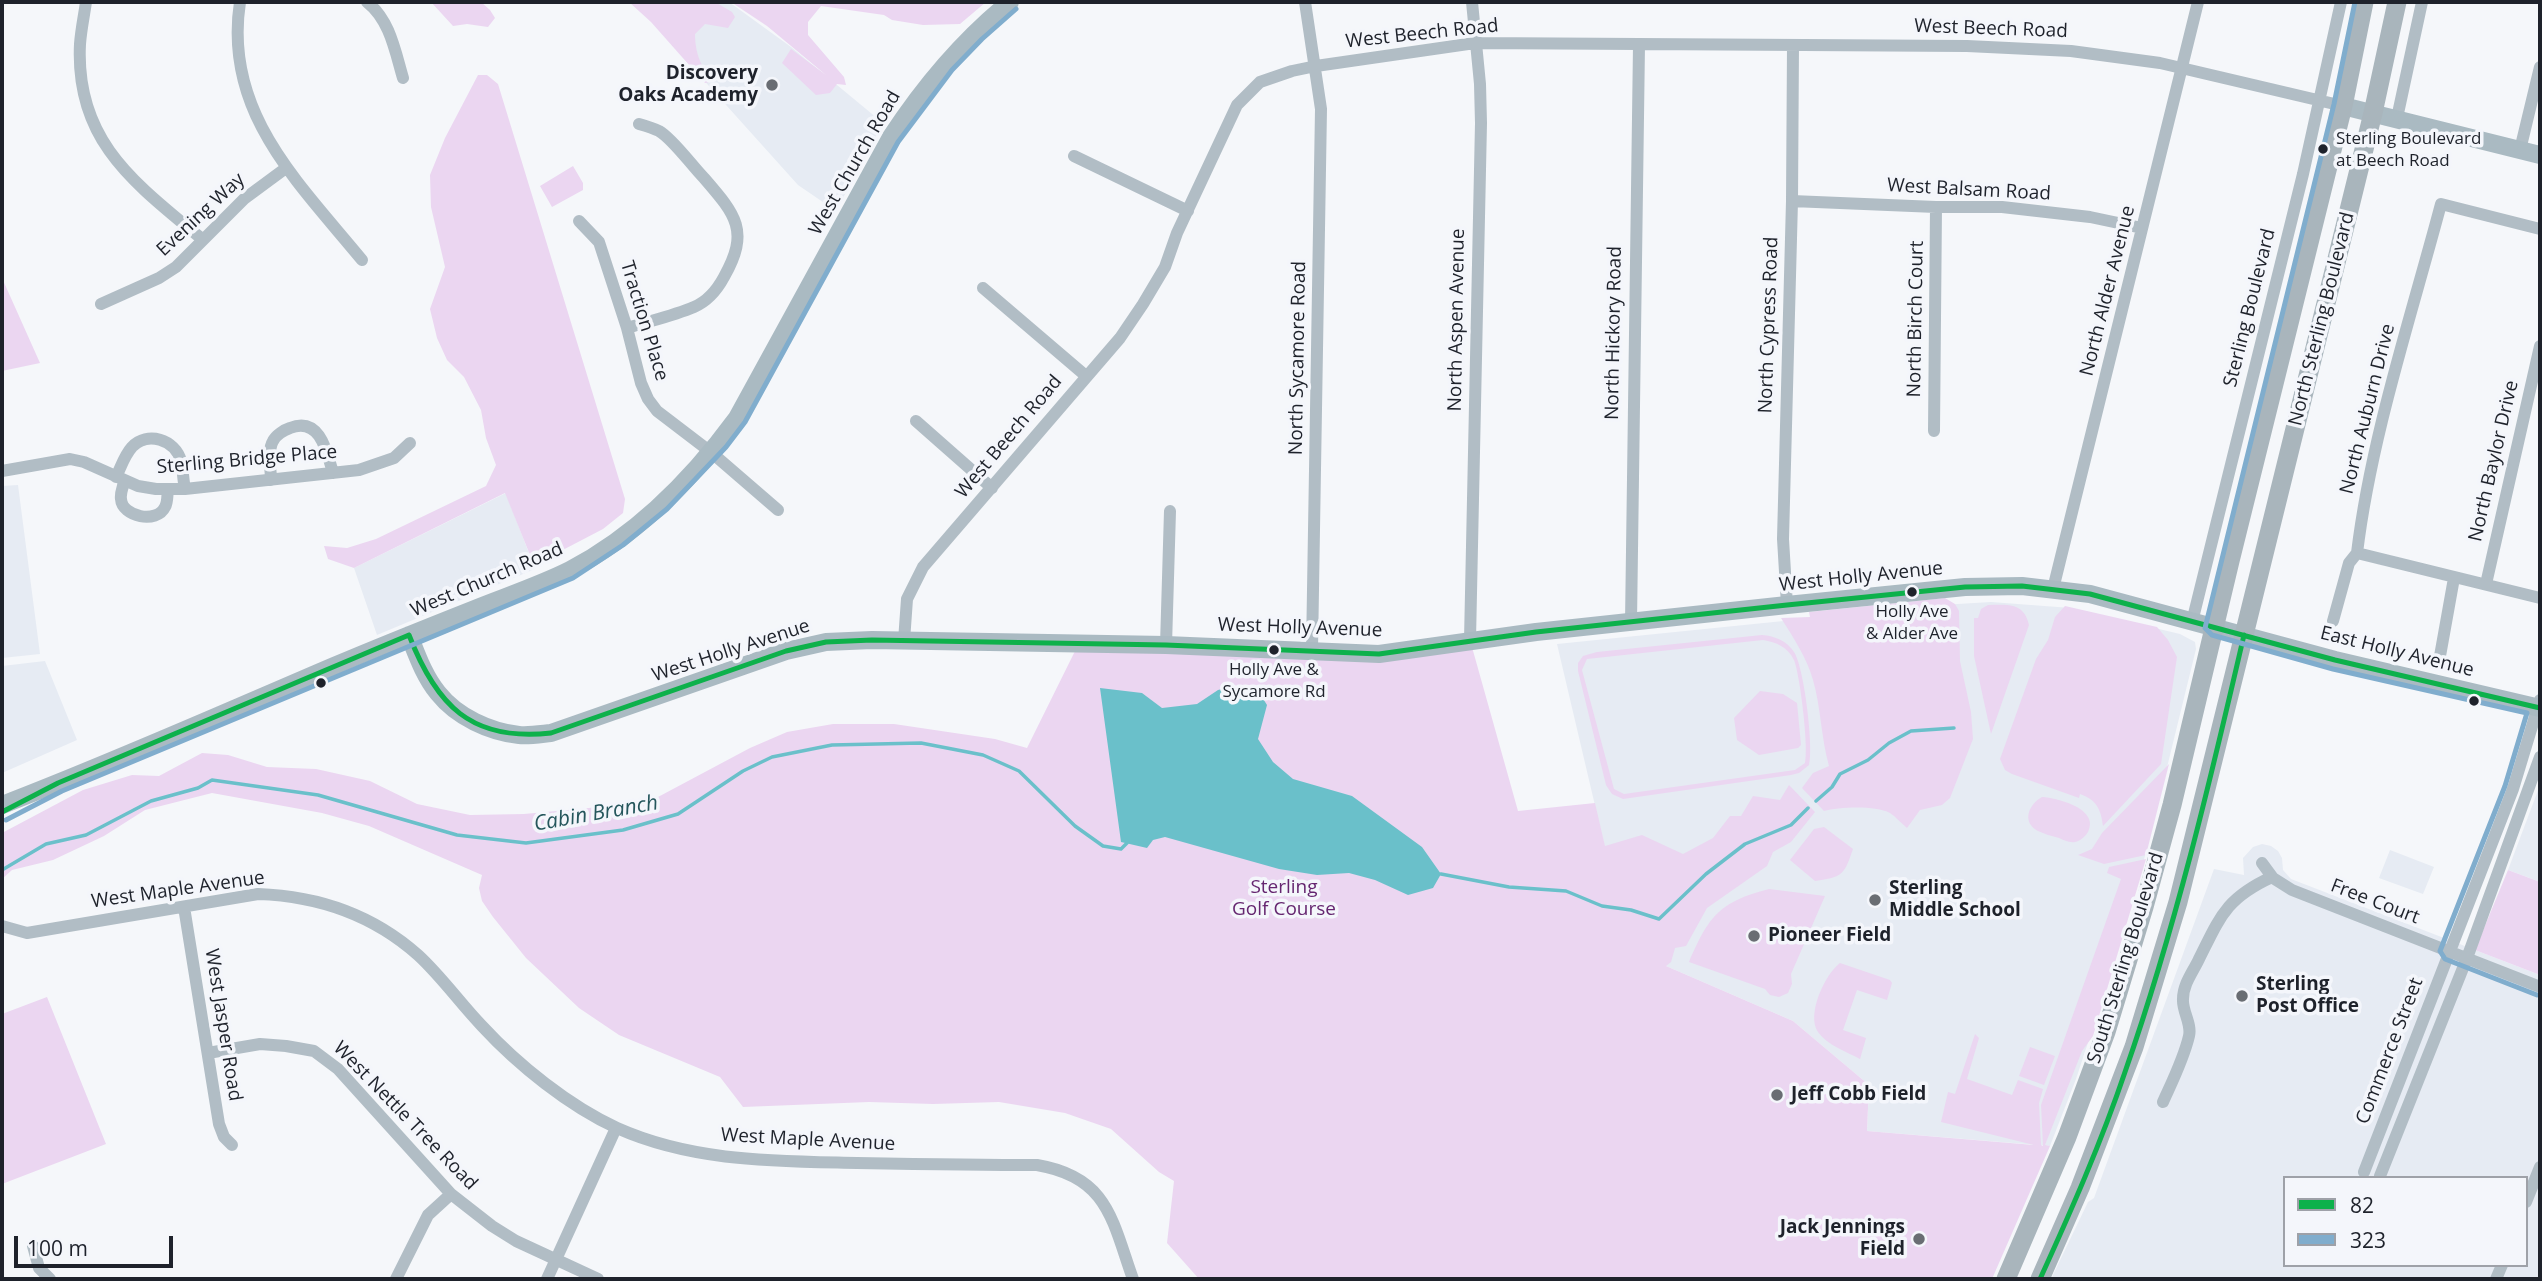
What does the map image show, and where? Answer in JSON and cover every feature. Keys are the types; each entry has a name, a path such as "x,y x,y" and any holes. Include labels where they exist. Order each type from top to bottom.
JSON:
{"main road":[{"name":"North Sterling Boulevard","path":"2214,626 2343,106 2364,2"},
{"name":"North Sterling Boulevard","path":"2245,635 2397,2"},
{"name":"South Sterling Boulevard","path":"2006,1279 2067,1137 2124,976 2172,805 2214,626"},
{"name":"South Sterling Boulevard","path":"2040,1279 2080,1188 2138,1035 2189,864 2245,635"}],"street":[{"path":"86,2 80,44 80,69 84,94 103,144 138,185 203,240"},
{"path":"240,2 238,50 242,80 256,120 286,168 362,260"},
{"path":"367,2 382,18 390,33 403,78"},
{"name":"West Church Road","path":"2,805 570,570 642,520 712,453 752,392 891,137 914,101 963,43 1010,2"},
{"name":"North Sycamore Road","path":"1305,2 1321,109 1312,650"},
{"name":"North Aspen Avenue","path":"1470,640 1481,122 1472,2"},
{"name":"North Alder Avenue","path":"2053,589 2198,2"},
{"name":"Sterling Boulevard","path":"2192,622 2341,2"},
{"path":"2397,118 2422,2"},
{"name":"West Beech Road","path":"904,641 907,599 923,568 1120,338 1165,267 1177,233 1237,105 1260,82 1316,66 1475,43 1967,46 2071,51 2160,63 2343,106"},
{"name":"North Hickory Road","path":"1630,622 1639,45"},
{"name":"North Cypress Road","path":"1787,605 1783,539 1792,201 1793,46"},
{"path":"2520,150 2540,67"},
{"path":"2343,106 2540,155"},
{"path":"627,328 695,307 708,299 718,288 736,256 739,238 736,222 728,206 711,186 662,132 639,124"},
{"path":"1074,156 1188,211"},
{"name":"Evening Way","path":"101,304 159,278 176,267 244,199 286,168"},
{"name":"West Balsam Road","path":"1792,201 1936,208 2002,207 2090,217 2142,228"},
{"name":"North Auburn Drive","path":"2333,621 2349,564 2357,553 2371,476 2396,369 2441,204 2540,229"},
{"name":"North Birch Court","path":"1934,431 1936,208"},
{"name":"Traction Place","path":"579,221 599,242 648,399 657,411 712,453 778,510"},
{"path":"983,288 1086,376"},
{"name":"North Baylor Drive","path":"2486,584 2538,368 2540,346"},
{"path":"916,421 992,488"},
{"path":"271,480 273,441 283,431 296,426 312,428 318,434 327,448 333,473"},
{"path":"168,490 161,512 148,517 127,511 123,506 120,480 131,448 139,441 156,438 170,445 181,459 184,489"},
{"name":"Sterling Bridge Place","path":"2,471 70,460 84,462 138,486 184,489 333,473 379,464 394,458 410,443"},
{"path":"1166,645 1170,511"},
{"path":"2357,553 2540,598"},
{"path":"2440,656 2454,578"},
{"name":"West Holly Avenue","path":"409,635 424,670 438,693 452,707 486,727 520,735 551,733 786,652 826,642 1166,645 1379,653 1470,640 1787,605 1965,587 2022,586 2090,594 2245,635"},
{"name":"East Holly Avenue","path":"2245,635 2335,660 2540,705"},
{"name":"Commerce Street","path":"2364,1172 2513,789 2540,705"},
{"name":"Commerce Street","path":"2380,1176 2467,958 2540,757"},
{"name":"West Church Road","path":"2,812 58,783"},
{"name":"Free Court","path":"2262,863 2273,877 2292,890 2540,987"},
{"path":"2163,1102 2190,1033 2182,1000 2191,972 2219,917 2259,883 2273,877"},
{"name":"West Maple Avenue","path":"2,926 27,933 258,894 287,895 319,902 354,914 390,934 418,956 482,1027 519,1063 562,1095 616,1128 693,1153 770,1162 1037,1165 1062,1169 1083,1180 1098,1195 1113,1221 1133,1279"},
{"name":"West Jasper Road","path":"184,906 219,1124 224,1137 232,1145"},
{"name":"West Nettle Tree Road","path":"208,1053 260,1044 314,1051 338,1069 451,1194 516,1241 598,1279"},
{"path":"547,1279 616,1128"},
{"path":"2528,1197 2540,1167"},
{"path":"396,1279 428,1215 451,1194"},
{"path":"33,1246 38,1268 51,1279"}],"shaded area":[{"name":"Discovery Oaks Academy","path":"691,2 729,2 791,47 883,123 836,211 798,185 664,36 663,32"},
{"path":"18,485 40,654 2,658 2,486"},
{"path":"506,493 535,569 377,635 354,568"},
{"name":"Sterling Middle School","path":"1991,602 2071,608 2180,634 2195,642 2196,649 2147,849 2114,964 2076,1079 2050,1146 1867,1131 1869,1085 1793,1021 1629,950 1557,644"},
{"path":"45,661 77,740 2,773 2,666"},
{"path":"2540,785 2540,882 2508,870"},
{"path":"2262,844 2271,846 2278,851 2283,870 2291,879 2540,975 2540,1279 2051,1279 2088,1202 2094,1198 2214,869 2244,875 2243,858 2253,847"},
{"path":"2390,850 2434,867 2423,894 2379,878"}],"green space":[{"path":"431,2 481,2 495,18 488,27 467,24 453,26"},
{"path":"629,2 715,2 732,12 735,17 728,28 705,24 695,34 699,58 713,81 705,83 651,22"},
{"path":"731,2 986,2 960,24 923,25 892,20 884,15 821,6 808,22 808,35 844,77 846,85 837,84 830,93 816,95 782,63 791,49 826,75 767,26"},
{"path":"478,75 487,75 498,84 625,499 623,513 603,529 534,565 505,493 354,568 328,559 324,546 347,548 376,539 486,486 496,465 486,438 481,410 464,377 447,360 437,338 430,309 445,267 431,207 430,175 445,138"},
{"path":"573,166 583,183 583,190 552,207 540,186"},
{"path":"2,278 40,363 2,371"},
{"path":"1945,598 1955,604 1959,611 1960,661 1971,712 1973,739 1950,798 1942,805 1920,810 1907,828 1883,810 1848,808 1824,811 1802,788 1813,773 1829,766 1816,691 1803,656 1781,618 1810,617 1809,612"},
{"path":"1988,605 2014,606 2023,612 2029,625 1991,734 1974,656 1974,618 1978,618 1981,609"},
{"path":"2065,606 2157,627 2177,657 2161,764 2103,826 2099,810 2090,799 2080,794 2079,798 2012,774 2005,770 2000,759 2036,659 2048,640 2055,617"},
{"path":"1762,635 1780,640 1788,645 1798,660 1809,726 1809,765 1799,773 1791,775 1623,799 1612,794 1606,785 1578,671 1578,663 1583,656 1597,652","holes":["1763,640 1785,648 1794,660 1803,712 1805,763 1795,770 1624,794 1614,789 1582,670 1587,659"]},
{"name":"Sterling Golf Course","path":"1470,640 1518,811 1595,803 1605,846 1642,835 1683,854 1713,838 1730,816 1741,816 1753,796 1780,800 1789,785 1815,812 1791,842 1773,852 1767,866 1707,908 1686,946 1675,948 1671,962 1666,966 1793,1021 1869,1085 1867,1131 2034,1145 1941,1122 1948,1092 1955,1094 1975,1034 1979,1038 1967,1079 2012,1095 2018,1080 2043,1089 2039,1103 2043,1146 2041,1105 2121,879 2107,873 2109,867 2146,859 2093,1036 2082,1051 2045,1145 2050,1146 1992,1279 1199,1279 1167,1243 1174,1181 1159,1172 1111,1129 1065,1113 999,1102 869,1102 743,1107 720,1077 619,1035 579,1008 526,958 493,917 482,901 479,888 482,875 369,826 322,813 212,793 145,810 104,836 53,860 12,870 2,879 2,833 83,790 132,775 159,776 202,753 228,755 267,767 316,769 370,781 417,804 470,815 524,814 589,808 658,797 750,748 787,732 833,724 894,724 995,739 1027,748 1079,643 1312,650"},
{"path":"1760,691 1783,694 1797,703 1801,745 1798,748 1759,755 1737,740 1734,718"},
{"path":"2169,764 2146,855 2104,864 2078,855 2092,849 2102,833"},
{"path":"2042,797 2067,802 2083,811 2090,824 2085,836 2079,841 2071,842 2033,827 2028,818 2029,813"},
{"path":"1824,827 1853,849 1841,873 1815,881 1790,860 1814,829"},
{"path":"2508,870 2540,882 2540,975 2475,950"},
{"name":"Pioneer Field","path":"1769,889 1825,896 1791,974 1792,984 1788,993 1779,997 1770,995 1765,989 1689,962 1703,933 1718,913 1738,899"},
{"path":"1840,963 1892,983 1887,1000 1857,990 1843,1030 1866,1038 1860,1059 1827,1041 1815,1025 1816,1006 1823,985"},
{"path":"47,997 106,1144 2,1184 2,1014"},
{"path":"2030,1047 2055,1056 2044,1085 2019,1076"}],"water":[{"path":"1234,686 1257,689 1267,705 1258,739 1273,762 1293,779 1352,796 1422,847 1441,874 1433,888 1408,895 1375,880 1349,873 1317,875 1279,869 1165,837 1153,840 1147,848 1121,842 1100,688 1142,693 1162,708 1197,704 1218,690"}],"waterway":[{"path":"1816,801 1832,787 1840,774 1868,760 1889,743 1911,731 1954,728"},
{"name":"Cabin Branch","path":"2,870 46,844 86,835 151,801 198,788 212,780 318,795 457,835 526,843 623,830 678,814 743,771 772,757 832,745 921,743 983,755 1019,771 1075,826 1103,846 1121,849 1127,843"},
{"path":"1441,874 1509,887 1566,891 1602,906 1631,910 1659,919 1706,874 1745,844 1791,825 1808,808"}],"transit line":[{"name":"323","path":"2355,2 2334,104 2205,628 2212,635 2333,669 2527,713 2505,786 2440,951 2445,959 2537,995"},
{"name":"323","path":"6,820 62,791 573,578 623,545 667,509 726,447 745,422 898,142 952,70 1016,9"},
{"name":"82","path":"409,635 431,681 460,714 499,731 523,734 551,733 786,651 826,642 872,640 1166,645 1379,654 1536,632 1787,605 1965,587 2022,586 2090,594 2335,660 2540,708"},
{"name":"82","path":"2,812 58,783 409,635"},
{"name":"82","path":"2040,1279 2096,1151 2143,1018 2190,855 2244,635"}],"place":[{"name":"Discovery Oaks Academy","path":"772,85"},
{"name":"Sterling Boulevard at Beech Road","path":"2323,149"},
{"name":"Holly Ave & Alder Ave","path":"1912,592"},
{"name":"Holly Ave & Sycamore Rd","path":"1274,650"},
{"name":"Sterling Middle School","path":"1875,900"},
{"name":"Pioneer Field","path":"1754,936"},
{"name":"Sterling Post Office","path":"2242,996"},
{"name":"Jeff Cobb Field","path":"1777,1095"},
{"name":"Jack Jennings Field","path":"1919,1239"}]}
